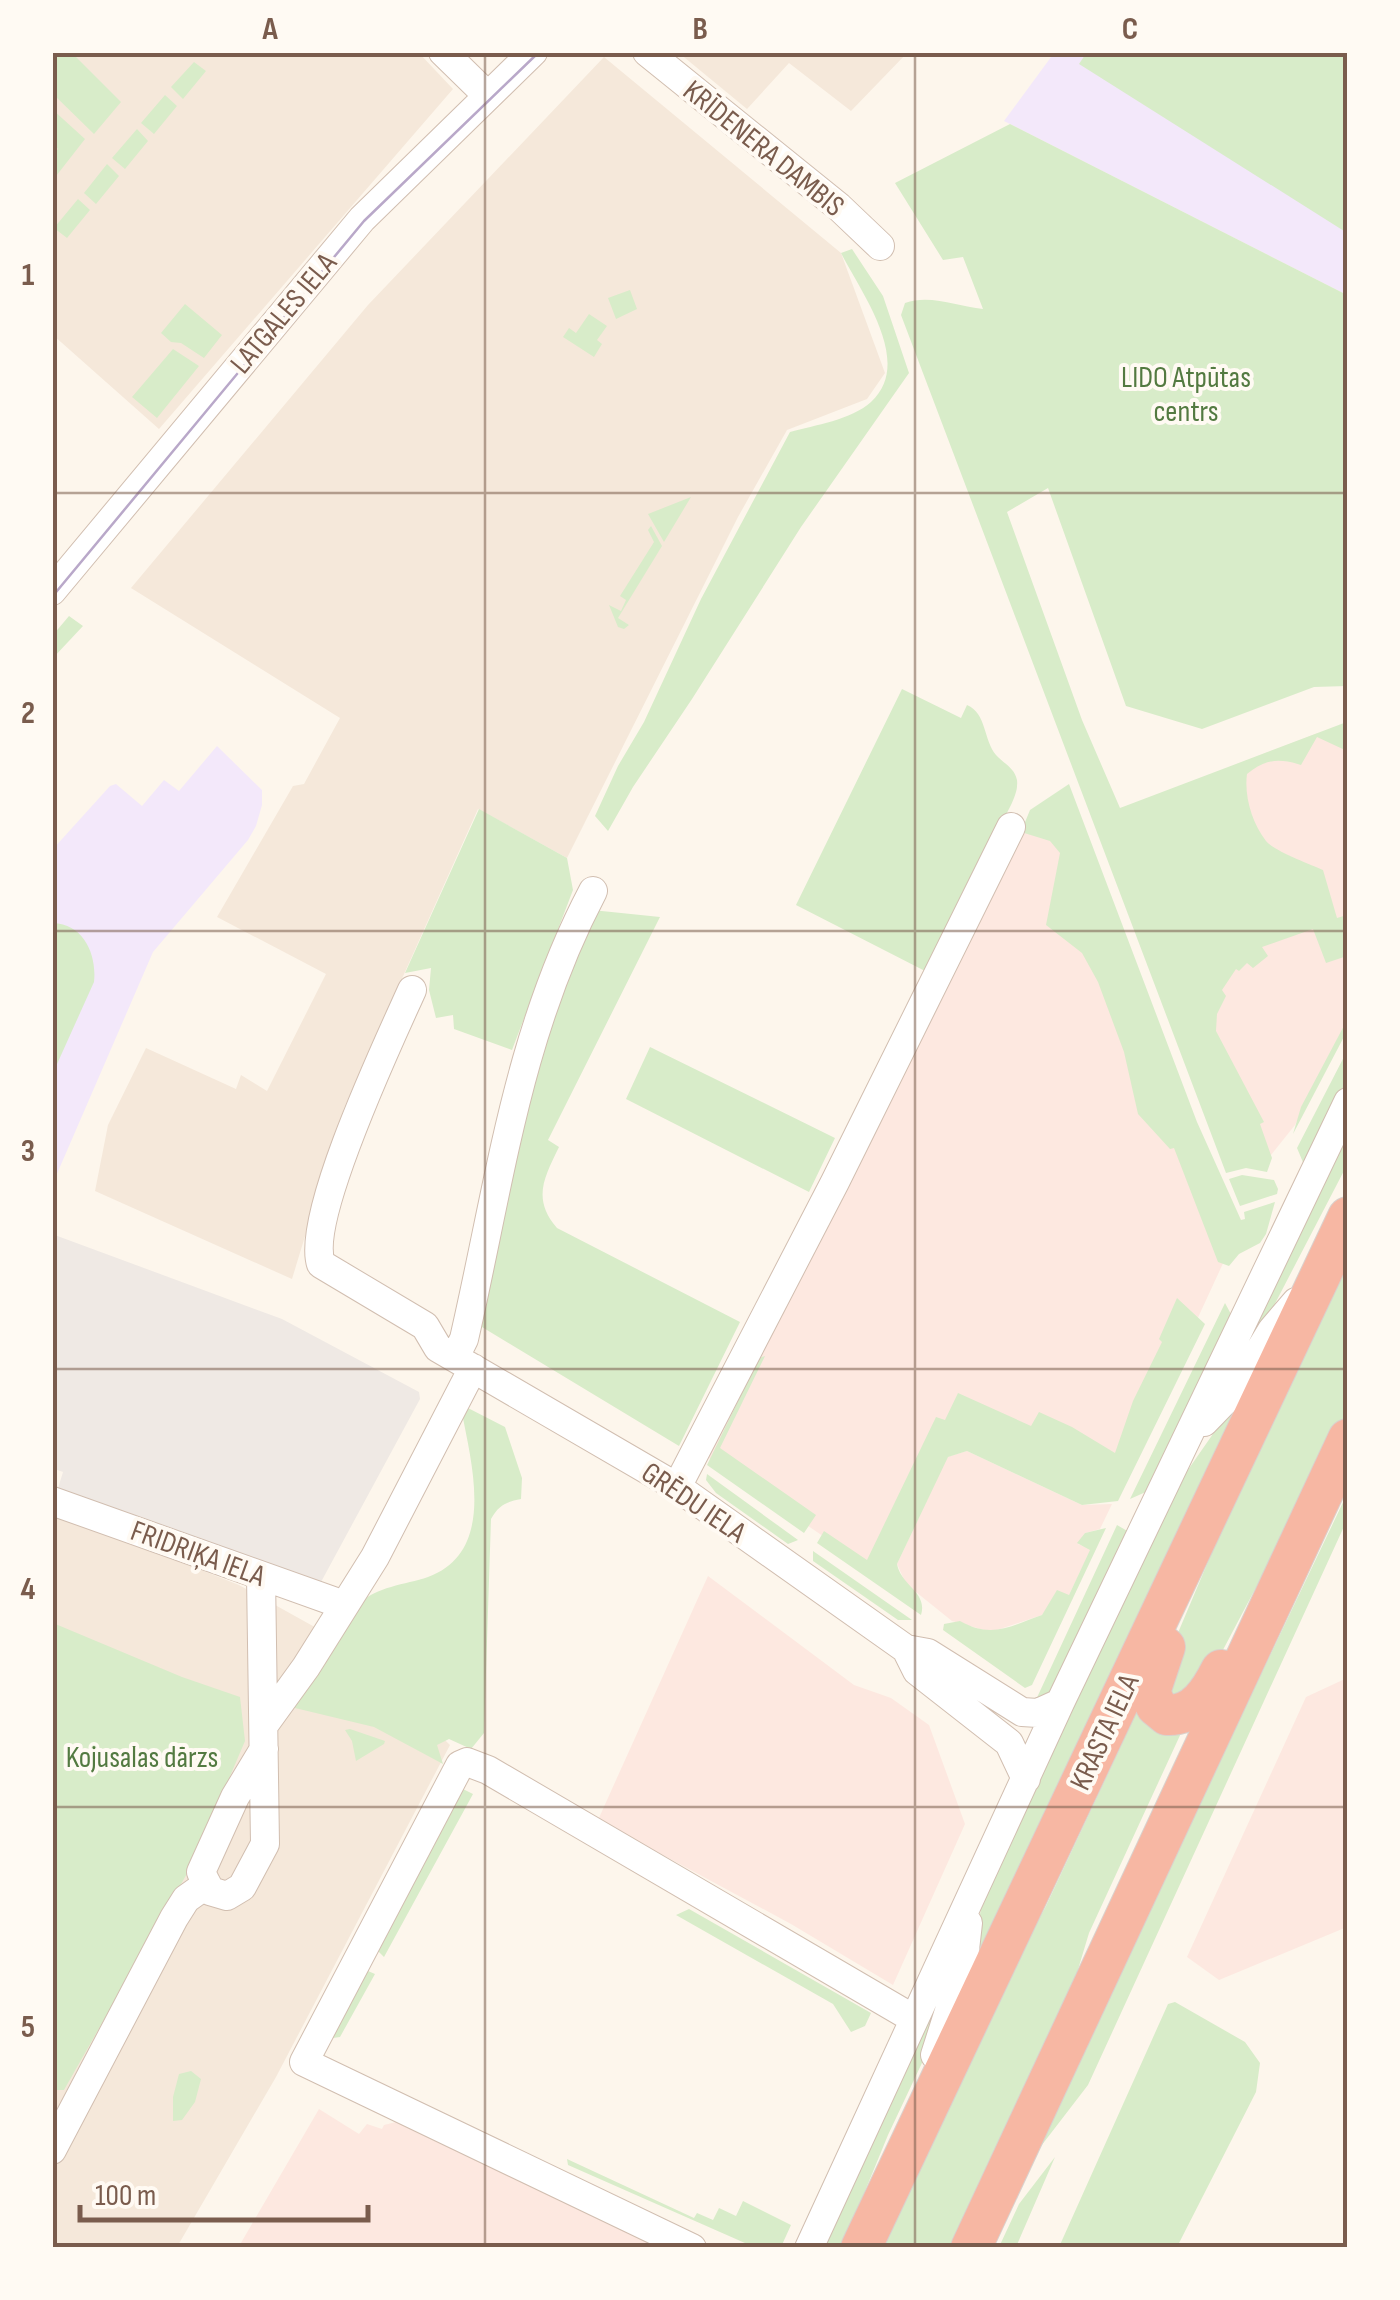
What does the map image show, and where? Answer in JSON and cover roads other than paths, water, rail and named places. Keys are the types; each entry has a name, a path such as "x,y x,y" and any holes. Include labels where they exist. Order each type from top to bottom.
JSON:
{"highway":[{"name":"KRASTA IELA","path":"861,2248 1348,1218"},
{"path":"1250,1425 1222,1529 1153,1678 1150,1692 1160,1711 1183,1714 1205,1697 1277,1558 1317,1503"},
{"path":"971,2248 1348,1439"}],"street":[{"path":"443,52 488,96"},
{"name":"LATGALES IELA","path":"52,591 362,219 533,52"},
{"name":"KRĪDENERA DAMBIS","path":"647,52 839,207 880,246"},
{"path":"678,1487 1011,827"},
{"path":"260,1576 264,1737 264,1844 242,1887 228,1896 210,1891 202,1872 264,1737 375,1557 464,1363 467,1325 512,1107 534,1031 593,891"},
{"name":"GRĒDU IELA","path":"412,990 350,1131 320,1227 321,1264 425,1326 438,1348 678,1487 906,1649 928,1654 1022,1712 1038,1713 1060,1704"},
{"path":"810,2248 1060,1704 1189,1438 1258,1283 1348,1102"},
{"path":"1189,1438 1237,1388 1272,1330 1321,1273"},
{"name":"FRIDRIĶA IELA","path":"52,1500 344,1605"},
{"name":"GRĒDU IELA","path":"906,1649 916,1671 1009,1743 1026,1779"},
{"path":"692,2248 304,2062 460,1765 466,1762 488,1770 914,2019"},
{"path":"52,2150 174,1918 186,1899 207,1884"},
{"path":"904,2154 963,1968 971,1901"}],"tram line":[{"path":"52,597 364,221 539,52"}],"park label":[{"name":"LIDO Atpūtas centrs","path":"1186,394"},
{"name":"Kojusalas dārzs","path":"142,1757"}]}
